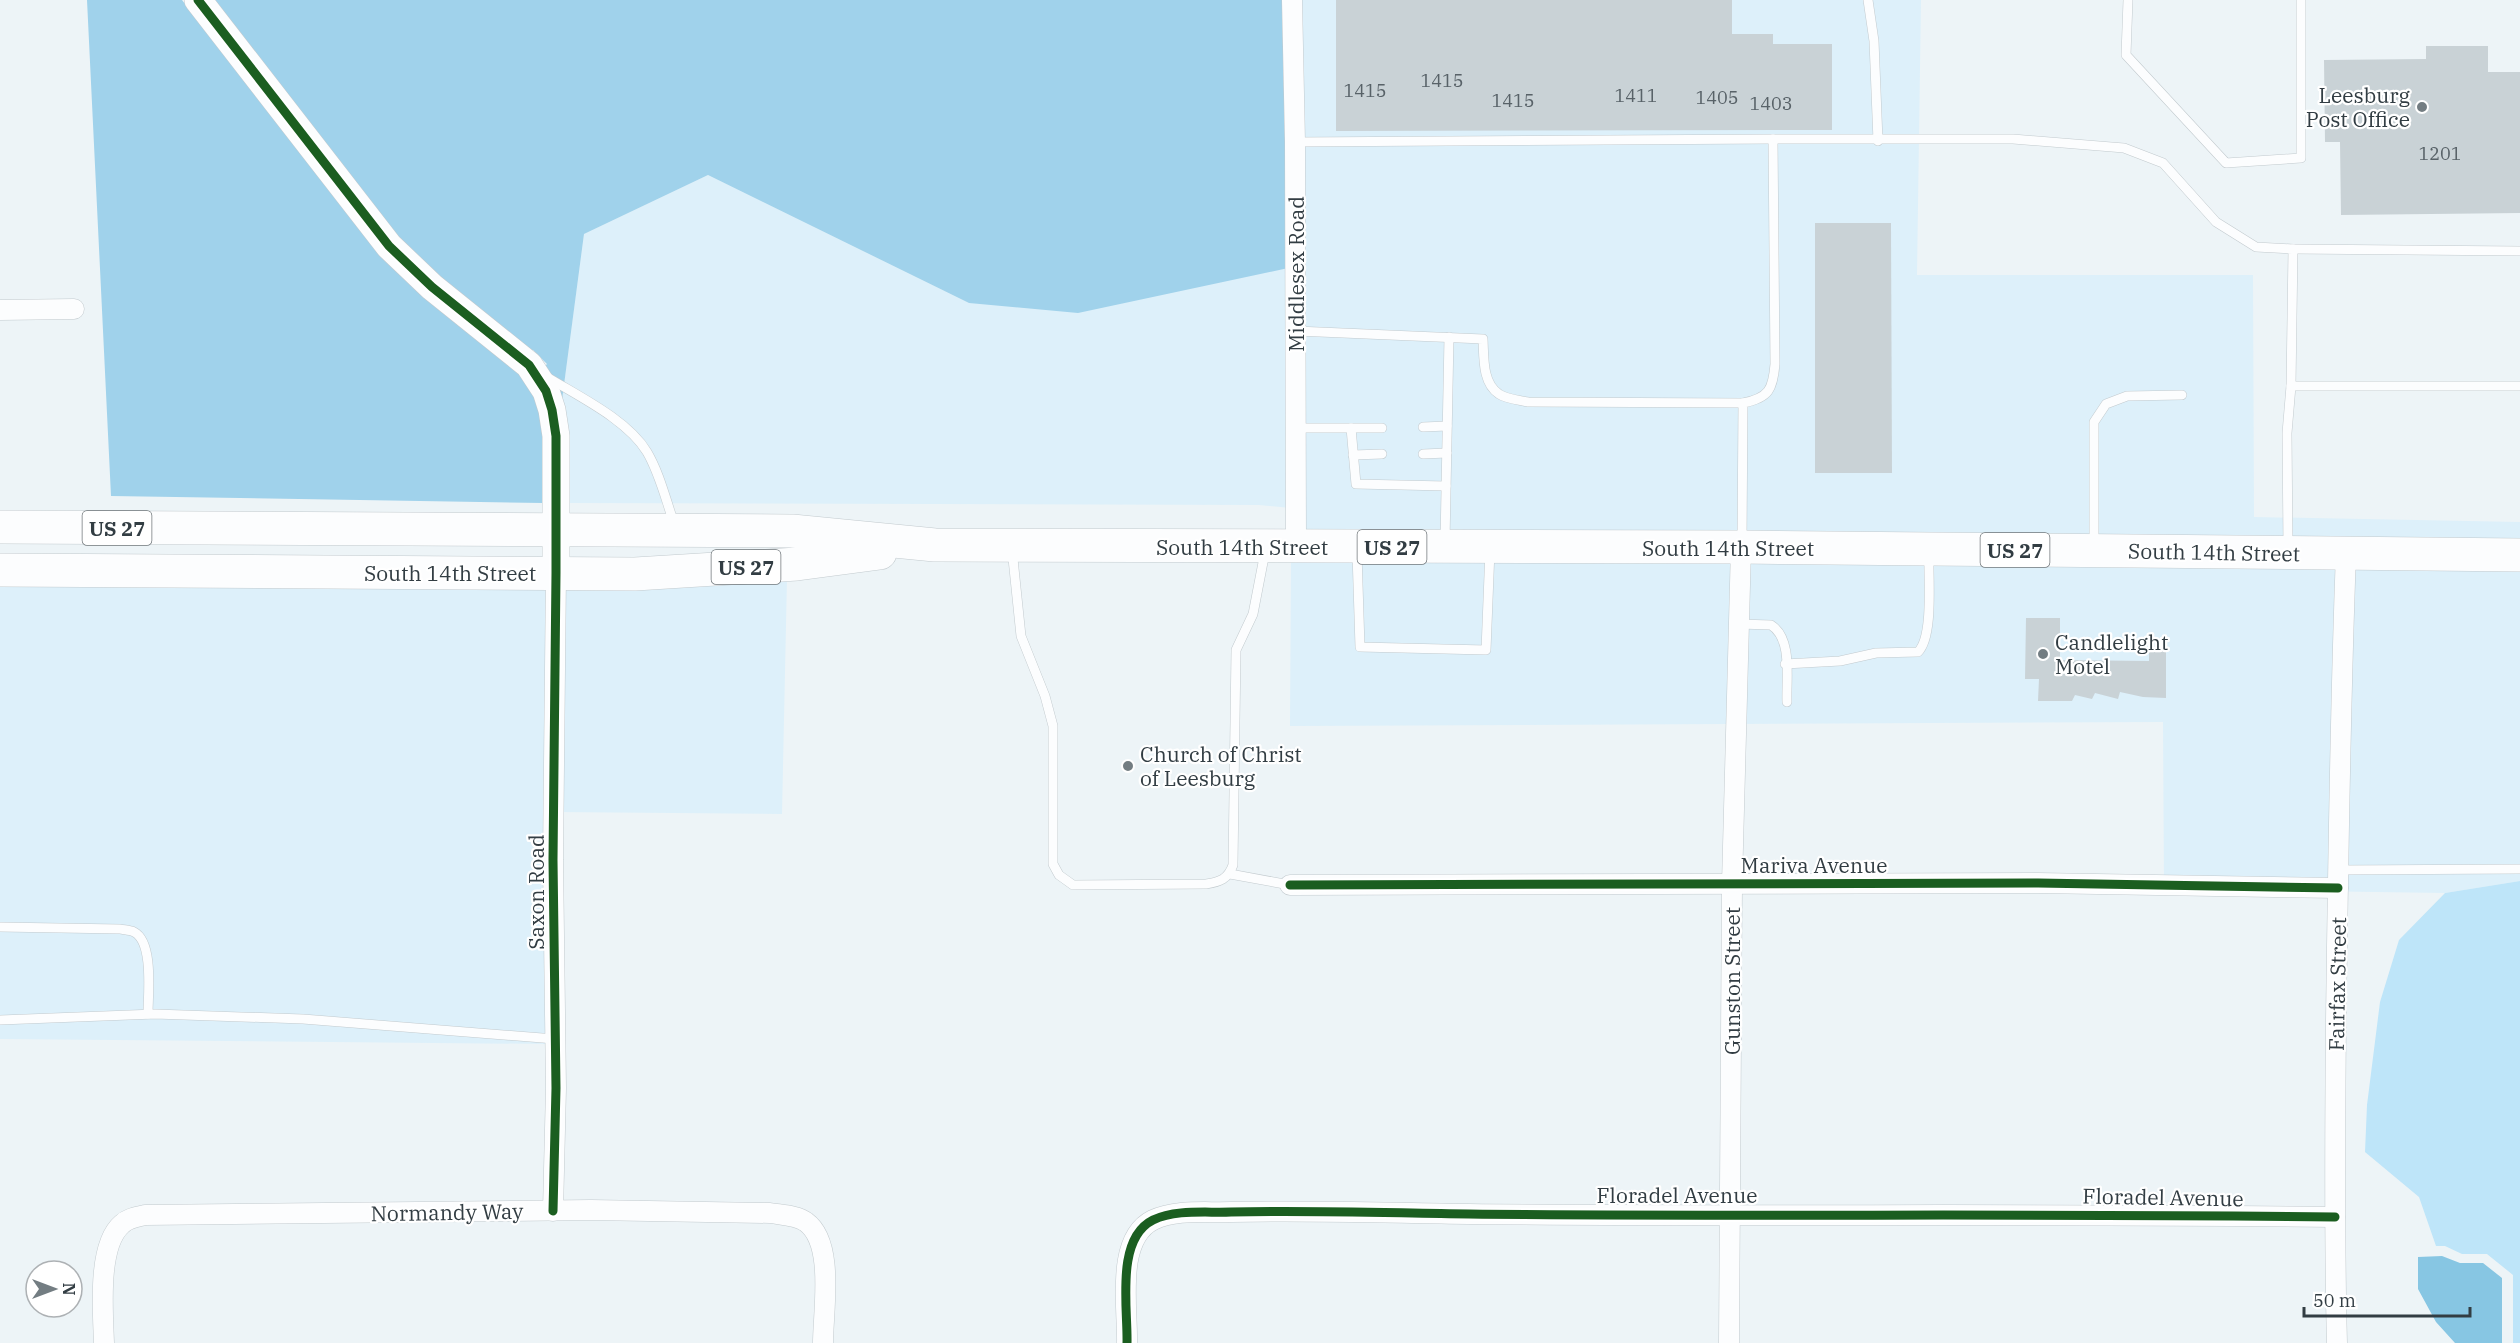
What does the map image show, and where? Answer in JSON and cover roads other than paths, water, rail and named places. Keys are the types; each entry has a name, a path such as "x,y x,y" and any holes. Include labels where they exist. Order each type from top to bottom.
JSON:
{"highway":[{"name":"South 14th Street","path":"0,527 792,531 935,546 1929,549 2520,555"},
{"name":"South 14th Street","path":"0,570 635,574 796,564 935,546"}],"street":[{"path":"198,0 388,246 432,286 528,365 546,391 556,436 556,573"},
{"name":"Middlesex Road","path":"1281,547 1297,428 1292,0"},
{"path":"0,310 74,309"},
{"name":"Gunston Street","path":"1729,1343 1732,884 1742,548"},
{"name":"Fairfax Street","path":"2337,1343 2335,1217 2338,879 2340,704 2346,554"},
{"name":"Saxon Road","path":"553,1211 556,573"},
{"name":"Mariva Avenue","path":"1290,885 2038,883 2338,879"},
{"name":"Normandy Way","path":"104,1343 103,1270 115,1234 121,1224 129,1219 145,1215 553,1211 770,1213 807,1222 817,1235 825,1255 823,1343"},
{"name":"Floradel Avenue","path":"1127,1343 1126,1285 1131,1245 1141,1228 1154,1220 1174,1214 1257,1212 2114,1214 2335,1217"}],"lane":[{"path":"1868,0 1874,41 1878,141"},
{"path":"2128,0 2126,55 2226,163 2301,158 2301,0"},
{"path":"1296,331 1483,339 1488,382 1500,394 1528,402 1743,403 1757,400 1766,394 1773,383 1775,364 1773,139"},
{"path":"1295,142 2013,140 2124,148 2163,163 2216,222 2256,247 2520,251"},
{"path":"2288,553 2287,433 2291,386 2293,249"},
{"path":"1445,547 1449,337"},
{"path":"528,365 619,422 645,450 657,474 676,531"},
{"path":"2291,386 2520,386"},
{"path":"2094,551 2094,422 2106,404 2127,396 2182,395"},
{"path":"1742,548 1743,403"},
{"path":"1423,427 1448,426"},
{"path":"1297,428 1382,428"},
{"path":"1351,428 1356,484 1446,486"},
{"path":"1423,453 1447,453"},
{"path":"1353,455 1382,454"},
{"path":"1011,546 1021,636 1045,696 1053,726 1053,864 1059,874 1073,885 1206,884 1216,883 1230,874 1233,866 1236,650 1281,547"},
{"path":"1357,547 1360,647 1486,650 1490,547"},
{"path":"1785,664 1840,661 1876,653 1918,652 1922,648 1927,633 1929,549"},
{"path":"1739,624 1764,624 1777,629 1783,636 1787,702"},
{"path":"2338,879 2520,869"},
{"path":"1230,874 1290,885"},
{"path":"0,927 120,929 136,933 145,945 148,963 147,1014"},
{"path":"0,1020 147,1014 303,1019 555,1039"}],"place":[{"name":"Leesburg Post Office","path":"2422,107"},
{"name":"Candlelight Motel","path":"2043,654"},
{"name":"Church of Christ of Leesburg","path":"1128,766"}]}
